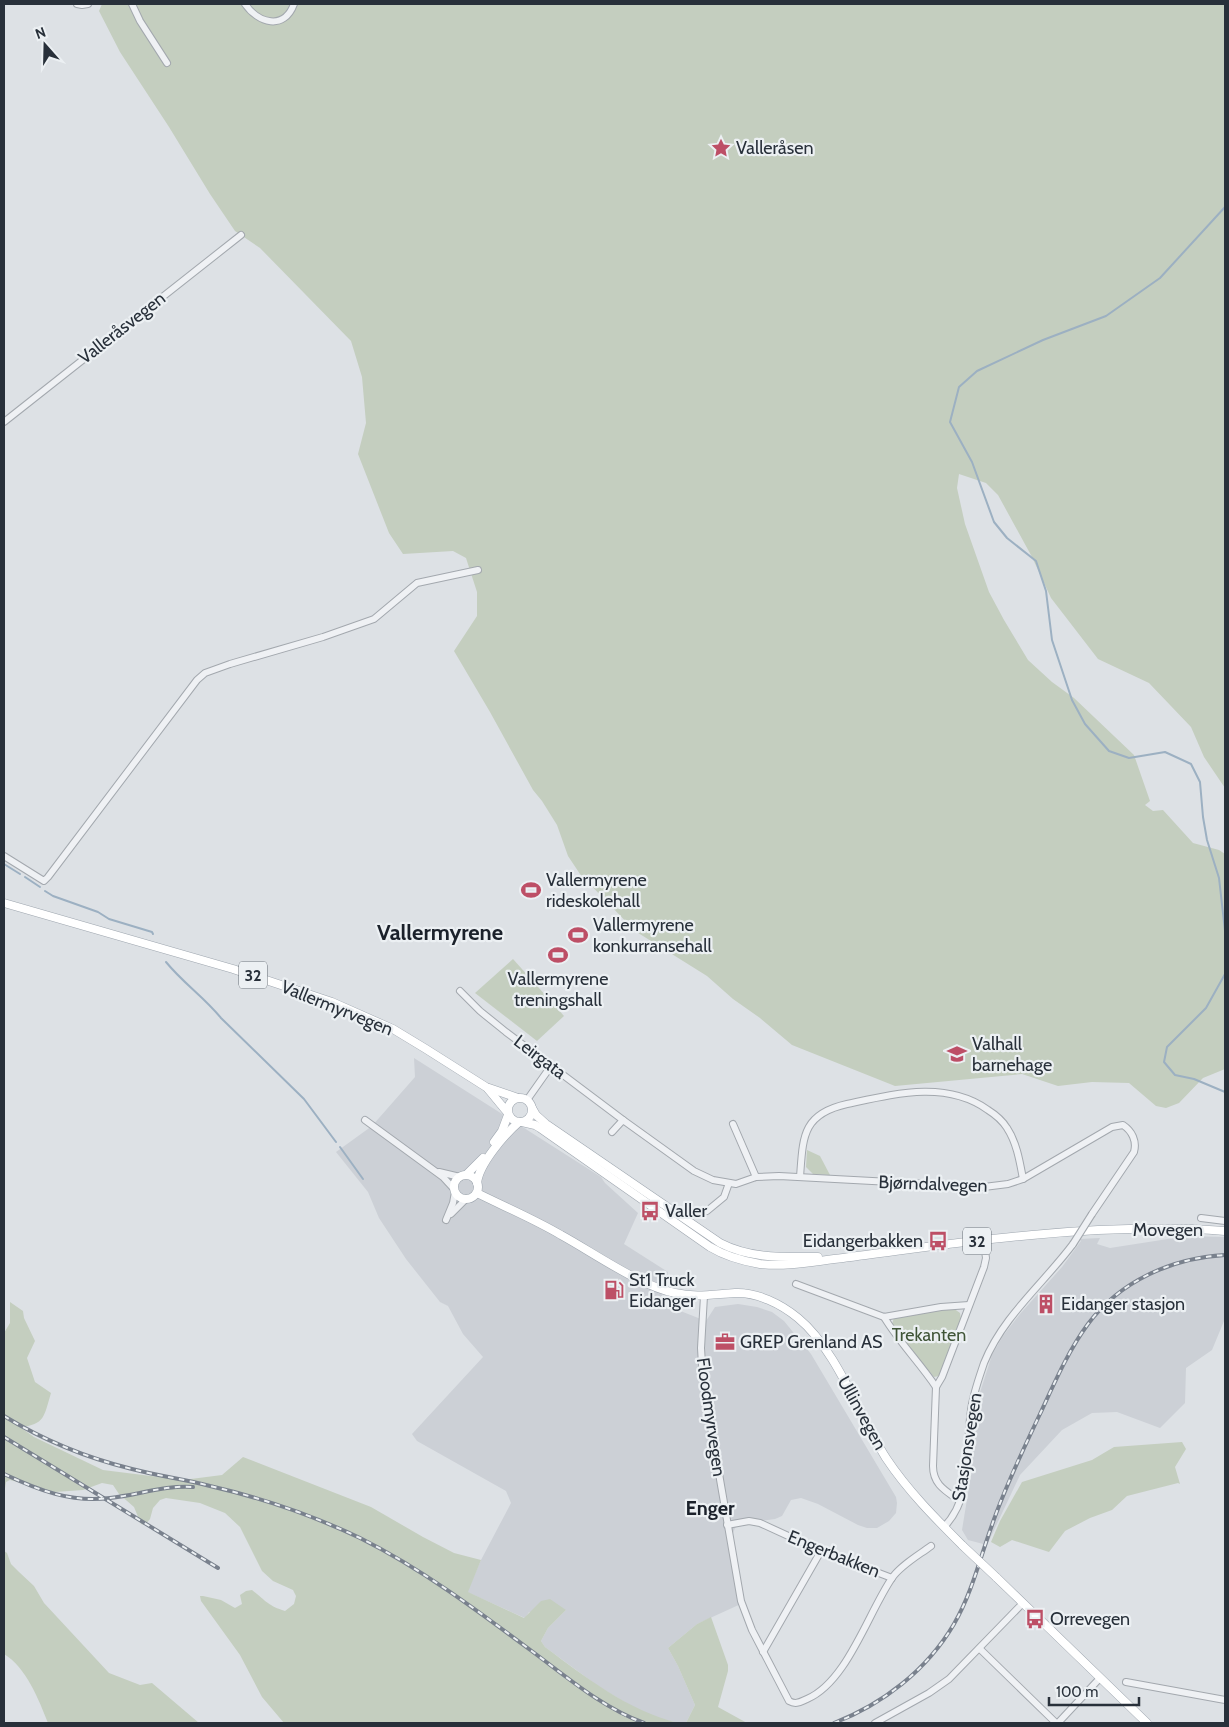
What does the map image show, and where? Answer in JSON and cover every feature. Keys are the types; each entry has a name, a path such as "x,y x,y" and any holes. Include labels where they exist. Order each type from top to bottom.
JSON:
{"main road":[{"name":"Vallermyrvegen","path":"4,903 223,966 332,1002 392,1029 426,1048 486,1087 527,1100"},
{"name":"Vallermyrvegen","path":"486,1087 513,1120 535,1124 721,1253 749,1262 772,1264 806,1263 843,1258"},
{"path":"518,1098 510,1103 508,1114 497,1138 476,1167 455,1182 454,1190 459,1197 472,1198 477,1193 477,1183 482,1168 501,1140 520,1122 530,1117 532,1108"},
{"name":"32","path":"527,1100 540,1119 553,1129 728,1248 762,1256 843,1258"},
{"path":"463,1176 473,1178 477,1183"},
{"name":"Ullinvegen","path":"477,1193 559,1234 646,1282 674,1293 704,1296 736,1293 758,1297 783,1307 803,1322 826,1350 882,1451 899,1476 944,1527 1023,1603"},
{"name":"Movegen","path":"843,1258 999,1238 1111,1230 1225,1231"},
{"path":"1023,1603 1147,1723"}],"street":[{"path":"77,4 88,4"},
{"path":"132,4 167,63"},
{"path":"245,4 259,19 273,22 290,12 294,4"},
{"name":"Valleråsvegen","path":"4,422 241,235"},
{"path":"4,856 44,881 53,872 197,680 205,673 324,637 374,618 417,583 478,570"},
{"name":"Leirgata","path":"460,991 480,1011 551,1066 694,1171 713,1180 729,1184"},
{"path":"527,1100 551,1066"},
{"path":"800,1177 805,1137 810,1126 821,1113 836,1106 922,1091 952,1094 971,1100 1000,1119 1012,1138 1023,1180"},
{"path":"365,1120 446,1179 454,1190 447,1218 466,1199"},
{"path":"612,1132 623,1120"},
{"path":"733,1124 756,1177"},
{"name":"Bjørndalvegen","path":"729,1184 736,1184 756,1177 774,1176 975,1187 1008,1184 1023,1180 1112,1127 1123,1125 1134,1138 1136,1145 1134,1152 1092,1214"},
{"path":"434,1170 463,1176"},
{"path":"707,1211 724,1196 729,1184"},
{"name":"Stasjonsvegen","path":"944,1527 956,1513 960,1501 966,1474 971,1411 985,1362 996,1341 1025,1300 1064,1257 1092,1214"},
{"name":"Movegen","path":"1201,1218 1225,1221"},
{"path":"960,1501 941,1488 934,1477 936,1387 942,1377 984,1267 985,1251"},
{"path":"796,1284 884,1317 941,1307 969,1305"},
{"name":"Floodmyrvegen","path":"704,1296 701,1361 741,1600 747,1621 786,1698 793,1703 798,1703 811,1697 831,1682 844,1663 892,1578"},
{"path":"884,1317 936,1387"},
{"name":"Engerbakken","path":"727,1525 749,1521 760,1523 892,1578 931,1546"},
{"path":"763,1652 821,1550"},
{"path":"875,1723 940,1686 957,1672 1023,1603"},
{"path":"980,1648 1057,1723 1100,1678"},
{"path":"1126,1682 1225,1700"}],"shaded area":[{"path":"414,1058 601,1177 605,1183 638,1213 624,1244 668,1272 660,1303 706,1321 715,1307 738,1304 772,1312 784,1321 811,1354 896,1497 896,1513 889,1521 877,1528 867,1528 858,1525 818,1504 801,1498 791,1500 782,1516 775,1519 746,1523 735,1528 732,1536 743,1603 697,1624 668,1648 695,1705 686,1723 658,1718 636,1709 598,1686 545,1647 541,1641 548,1628 566,1610 529,1612 525,1618 467,1592 481,1560 511,1503 506,1491 417,1441 412,1434 483,1357 463,1334 448,1306 440,1302 406,1259 379,1218 368,1192 336,1152 372,1126 415,1077"},
{"path":"1187,1236 1225,1237 1225,1305 1224,1321 1212,1350 1186,1368 1185,1403 1160,1428 1117,1412 1092,1413 1062,1430 1020,1475 987,1545 968,1540 962,1530 969,1487 975,1408 992,1355 1003,1336 1062,1267 1081,1241 1079,1239 1100,1238 1097,1244 1110,1248"}],"green space":[{"path":"102,4 1225,4 1225,788 1204,757 1191,727 1149,683 1098,659 1051,598 1032,557 998,495 986,483 959,474 957,488 965,524 989,592 1028,660 1052,682 1074,698 1134,755 1150,801 1145,805 1153,811 1163,810 1193,843 1219,850 1225,854 1225,1069 1203,1078 1179,1103 1166,1108 1156,1106 1129,1083 1092,1082 1058,1086 1022,1074 895,1086 792,1045 707,976 635,931 580,874 568,856 557,825 533,790 454,651 477,616 477,592 466,558 453,551 403,554 389,533 358,454 366,423 362,377 351,341 260,248 235,231 120,52 99,11"},
{"path":"513,959 564,1016 537,1041 475,993"},
{"path":"807,1150 820,1156 830,1175 813,1174 806,1167"},
{"path":"10,1302 23,1311 24,1318 35,1341 27,1358 35,1382 51,1393 42,1418 34,1424 20,1427 34,1437 103,1470 183,1480 222,1475 243,1457 371,1507 454,1553 481,1560 468,1592 524,1618 541,1601 550,1599 566,1610 548,1628 541,1641 545,1647 608,1692 642,1710 678,1723 284,1723 262,1697 240,1655 201,1601 200,1596 203,1596 221,1600 235,1608 242,1604 240,1595 252,1590 271,1605 285,1611 294,1604 296,1596 293,1590 273,1581 262,1571 240,1527 225,1513 200,1503 166,1498 160,1500 153,1508 150,1519 145,1525 141,1524 134,1507 119,1494 113,1485 102,1483 83,1490 55,1492 10,1480 6,1482 4,1495 4,1333 10,1323"},
{"name":"Trekanten","path":"953,1308 960,1313 961,1320 939,1376 934,1377 893,1328 892,1324 894,1318"},
{"path":"1182,1442 1186,1449 1175,1467 1180,1484 1127,1496 1112,1510 1090,1518 1065,1531 1049,1552 1012,1540 1000,1547 991,1542 1000,1521 1022,1482 1092,1460 1114,1447"},
{"path":"4,1551 7,1553 11,1564 34,1586 44,1603 109,1673 140,1685 152,1683 199,1723 48,1723 36,1694 25,1675 4,1654"},
{"path":"711,1617 728,1665 718,1707 747,1723 686,1723 695,1705 668,1648 697,1624"}],"waterway":[{"path":"1225,207 1160,278 1106,316 1043,340 977,371 959,387 950,422 972,462 994,522 1007,538 1036,561 1046,591 1052,640 1072,700 1085,724 1109,751 1129,758 1165,752 1191,764 1200,782 1207,840 1219,878 1225,931"},
{"path":"4,864 20,874"},
{"path":"25,877 40,887"},
{"path":"45,891 53,896 98,912 109,919 152,932 153,934"},
{"path":"166,962 304,1099 336,1142"},
{"path":"1225,974 1206,1008 1167,1047 1164,1062 1175,1075 1194,1079 1225,1092"},
{"path":"340,1147 363,1179"}],"railway":[{"path":"834,1723 870,1706 902,1684 931,1656 954,1624 971,1588 997,1511 1014,1469 1062,1368 1088,1324 1115,1296 1149,1274 1186,1261 1225,1255"},
{"path":"4,1416 50,1440 115,1465 190,1481 268,1502 324,1522 360,1538 405,1563 449,1591 600,1701 644,1723"},
{"path":"4,1437 218,1568"},
{"path":"4,1474 42,1490 82,1499 120,1497 162,1489 193,1487"}],"place":[{"name":"Valleråsen","path":"721,148"},
{"name":"Vallermyrene rideskolehall","path":"531,890"},
{"name":"Vallermyrene konkurransehall","path":"578,935"},
{"name":"Vallermyrene treningshall","path":"558,955"},
{"name":"Valhall barnehage","path":"957,1054"},
{"name":"Valler","path":"650,1211"},
{"name":"Eidangerbakken","path":"938,1241"},
{"name":"St1 Truck Eidanger","path":"614,1290"},
{"name":"Eidanger stasjon","path":"1046,1304"},
{"name":"GREP Grenland AS","path":"725,1342"},
{"name":"Orrevegen","path":"1035,1619"}],"district":[{"name":"Vallermyrene","path":"440,932"},
{"name":"Enger","path":"710,1508"}]}
